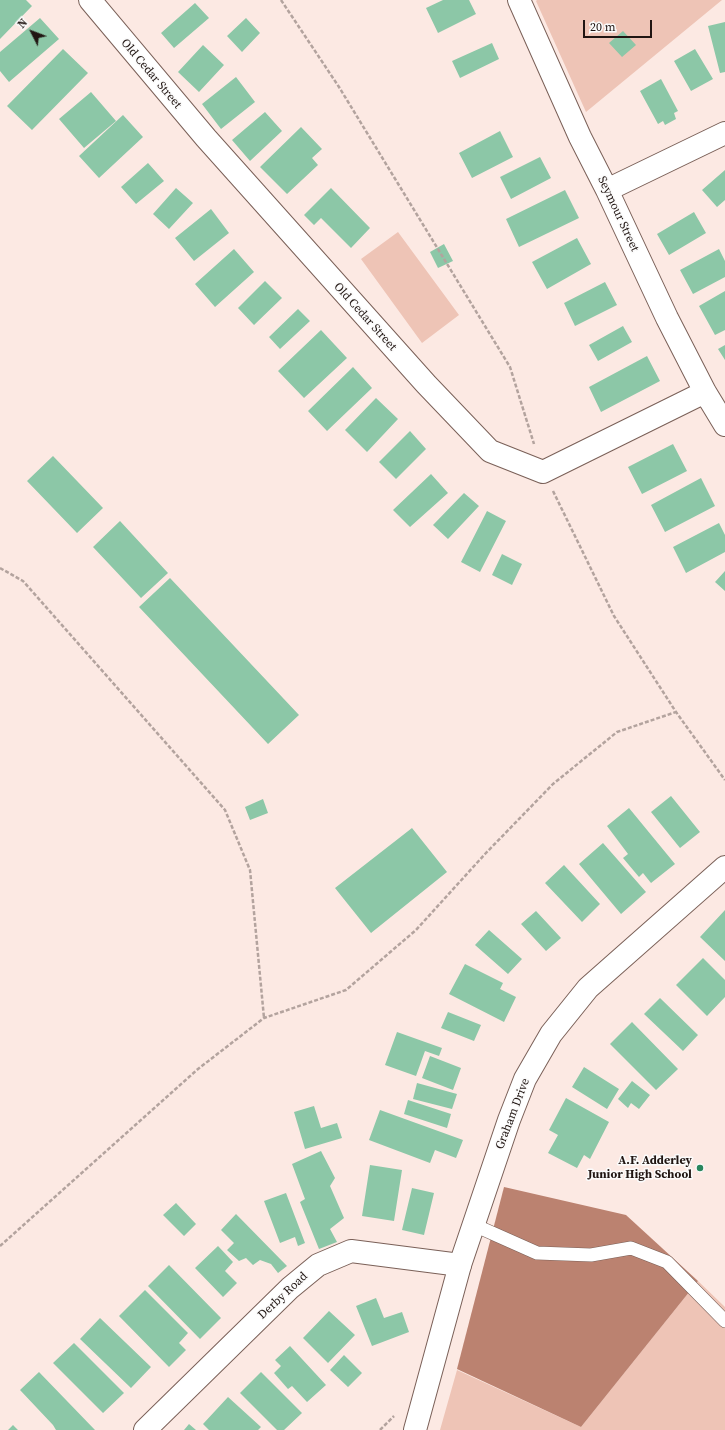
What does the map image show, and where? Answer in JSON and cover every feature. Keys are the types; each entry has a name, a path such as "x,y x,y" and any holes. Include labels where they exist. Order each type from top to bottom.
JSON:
{"street":[{"name":"Old Cedar Street","path":"90,0 206,138 426,384 490,450 543,472"},
{"name":"Seymour Street","path":"519,0 580,137 705,392 725,425"},
{"path":"607,190 725,133"},
{"path":"543,472 705,392"},
{"name":"Graham Drive","path":"415,1430 460,1265 509,1120 525,1079 551,1034 588,988 725,867"},
{"name":"Derby Road","path":"145,1430 290,1288 318,1265 351,1251 460,1265"}],"lane":[{"path":"474,1225 537,1253 591,1255 631,1248 667,1262 725,1321"}],"path":[{"path":"281,0 339,87 510,367 543,472 614,616 676,712 725,780"},
{"path":"0,568 22,581 225,810 250,870 264,1018"},
{"path":"0,1246 198,1069 264,1018 346,990 416,930 485,854 553,784 618,732 676,712"}],"shaded area":[{"path":"722,0 586,112 536,1"},
{"path":"398,232 459,315 422,343 361,259"},
{"path":"504,1187 626,1215 698,1281 581,1427 457,1369"},
{"path":"698,1281 725,1307 725,1430 440,1430 457,1370 581,1427"}],"building":[{"path":"0,0 26,0 32,6 0,39"},
{"path":"443,0 469,0 476,14 438,33 426,8"},
{"path":"195,3 209,18 174,48 161,33"},
{"path":"40,18 59,39 9,82 0,71 0,52"},
{"path":"246,18 260,33 242,52 227,36"},
{"path":"725,22 725,72 720,73 708,26"},
{"path":"623,31 636,45 622,57 609,43"},
{"path":"492,43 499,59 460,78 452,61"},
{"path":"203,45 224,65 199,92 178,72"},
{"path":"63,49 88,73 32,130 7,106"},
{"path":"695,49 713,79 691,91 674,61"},
{"path":"236,77 255,102 221,129 202,104"},
{"path":"661,79 678,111 674,113 676,119 665,125 663,121 658,124 640,91"},
{"path":"91,92 116,121 84,148 59,119"},
{"path":"265,112 282,131 250,161 232,140"},
{"path":"123,115 143,137 99,178 79,156"},
{"path":"301,127 322,149 312,158 318,165 287,194 260,167"},
{"path":"500,131 513,157 472,178 459,153"},
{"path":"540,157 551,178 511,199 500,177"},
{"path":"148,163 164,181 136,204 121,187"},
{"path":"725,170 725,200 717,207 702,190"},
{"path":"176,188 193,203 169,229 153,214"},
{"path":"331,188 370,228 351,248 321,218 314,225 304,215"},
{"path":"565,190 579,218 519,247 506,219"},
{"path":"211,209 229,233 194,261 175,238"},
{"path":"694,212 706,233 669,255 657,234"},
{"path":"577,238 591,264 547,289 532,262"},
{"path":"444,244 453,261 438,268 430,252"},
{"path":"234,249 254,272 215,307 195,284"},
{"path":"719,249 725,261 725,277 693,294 680,270"},
{"path":"265,281 282,298 254,325 238,308"},
{"path":"605,282 617,305 575,326 564,303"},
{"path":"725,291 725,330 715,335 699,306"},
{"path":"298,309 310,321 280,349 269,337"},
{"path":"623,326 632,342 598,361 589,345"},
{"path":"321,330 347,358 304,398 278,371"},
{"path":"725,345 725,360 718,349"},
{"path":"647,356 660,381 601,412 589,387"},
{"path":"353,367 372,388 327,431 308,411"},
{"path":"376,398 398,419 367,452 345,430"},
{"path":"410,431 426,449 396,479 379,462"},
{"path":"673,444 687,471 642,494 628,467"},
{"path":"53,456 103,508 77,533 27,481"},
{"path":"431,474 448,493 410,527 393,510"},
{"path":"701,478 715,506 665,532 651,505"},
{"path":"464,493 479,506 448,539 433,525"},
{"path":"487,511 506,521 480,572 461,562"},
{"path":"120,521 168,573 141,598 93,547"},
{"path":"719,523 725,535 725,552 686,573 673,547"},
{"path":"502,554 522,564 512,585 492,575"},
{"path":"725,571 725,591 715,582"},
{"path":"170,578 299,715 268,744 139,607"},
{"path":"671,796 700,832 680,848 651,812"},
{"path":"263,799 268,813 250,820 245,807"},
{"path":"629,808 675,864 651,883 643,873 639,877 623,858 628,854 607,826"},
{"path":"412,828 447,872 371,933 335,888"},
{"path":"603,843 646,892 621,914 579,864"},
{"path":"564,865 600,904 582,922 545,883"},
{"path":"725,910 725,961 700,937"},
{"path":"536,911 561,938 546,951 521,924"},
{"path":"489,930 522,959 508,974 475,945"},
{"path":"703,958 725,980 725,997 707,1016 676,985"},
{"path":"465,964 503,983 500,989 516,997 504,1022 449,994"},
{"path":"660,998 698,1035 683,1051 644,1014"},
{"path":"448,1012 481,1025 474,1041 441,1028"},
{"path":"632,1022 678,1069 656,1090 610,1044"},
{"path":"397,1032 442,1048 439,1056 425,1051 416,1076 385,1065"},
{"path":"430,1056 461,1068 453,1090 422,1078"},
{"path":"584,1067 619,1089 607,1109 572,1087"},
{"path":"632,1081 650,1095 639,1109 631,1103 628,1108 618,1099"},
{"path":"417,1083 457,1094 452,1109 413,1099"},
{"path":"566,1098 609,1122 590,1159 584,1155 577,1168 548,1153 558,1135 549,1130"},
{"path":"408,1100 451,1114 447,1128 404,1114"},
{"path":"314,1106 321,1128 337,1123 342,1138 305,1149 294,1112"},
{"path":"380,1110 463,1140 456,1158 435,1150 430,1163 369,1140"},
{"path":"321,1151 335,1178 330,1186 344,1218 330,1229 337,1242 319,1249 300,1202 305,1199 292,1164"},
{"path":"370,1165 402,1170 394,1221 362,1216"},
{"path":"412,1188 434,1193 424,1235 402,1230"},
{"path":"286,1193 305,1243 298,1246 295,1237 280,1243 264,1201"},
{"path":"176,1203 196,1224 184,1236 163,1215"},
{"path":"236,1214 287,1266 278,1273 271,1264 260,1260 253,1265 246,1258 239,1261 227,1250 234,1243 221,1230"},
{"path":"218,1246 233,1262 225,1271 237,1283 223,1297 195,1268"},
{"path":"169,1265 221,1318 200,1339 148,1286"},
{"path":"145,1290 188,1333 179,1343 186,1350 169,1367 119,1316"},
{"path":"376,1298 384,1318 402,1312 409,1332 372,1346 356,1306"},
{"path":"329,1311 355,1335 328,1363 303,1338"},
{"path":"100,1318 151,1367 131,1388 80,1339"},
{"path":"74,1343 124,1393 103,1413 53,1363"},
{"path":"290,1346 326,1385 307,1402 292,1386 288,1389 274,1373 281,1366 275,1360"},
{"path":"344,1355 362,1373 348,1387 330,1370"},
{"path":"39,1372 95,1430 56,1430 20,1390"},
{"path":"261,1372 302,1413 284,1430 277,1430 240,1393"},
{"path":"228,1397 261,1427 258,1430 209,1430 203,1424"},
{"path":"189,1424 196,1430 184,1430"},
{"path":"13,1425 18,1430 8,1430"}],"place":[{"name":"A.F. Adderley Junior High School","path":"700,1168"}]}
